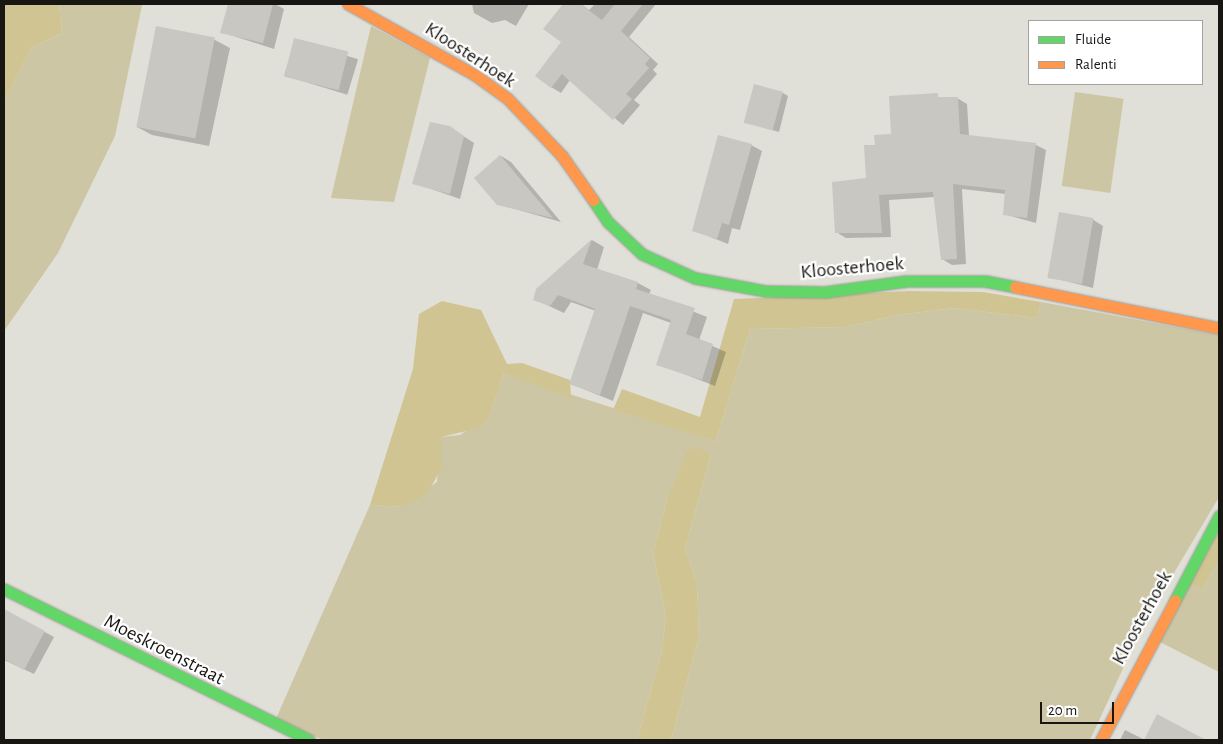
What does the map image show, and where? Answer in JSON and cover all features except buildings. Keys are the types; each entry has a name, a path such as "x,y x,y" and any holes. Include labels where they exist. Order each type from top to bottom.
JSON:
{"street":[{"name":"Kloosterhoek","path":"348,4 475,75 506,98 562,156 608,222 642,254 695,278 765,291 825,292 906,281 985,281 1219,328"},
{"name":"Kloosterhoek","path":"1101,740 1219,516"},
{"name":"Moeskroenstraat","path":"4,589 308,740"}],"shaded area":[{"path":"4,4 59,4 62,33 31,48 4,102"},
{"path":"59,4 142,5 115,136 58,253 4,331 4,102 31,48 62,33"},
{"path":"371,26 430,58 394,202 331,198"},
{"path":"1075,92 1124,99 1110,193 1062,186"},
{"path":"909,291 983,292 1041,302 1037,318 954,308 897,315 846,327 750,329 716,441 613,410 622,389 700,417 734,299"},
{"path":"442,301 481,310 507,364 522,363 570,380 571,398 504,373 490,415 479,428 441,437 441,469 427,494 401,507 370,505 413,369 419,314"},
{"path":"1041,302 1219,335 1219,497 1143,625 1090,740 671,740 699,637 697,583 685,549 711,454 667,500 653,554 666,616 662,651 637,740 324,740 275,721 370,505 401,507 437,482 441,437 460,435 490,415 504,373 716,441 750,329 846,327 897,315 954,308 1037,318"},
{"path":"699,447 711,454 685,549 697,583 699,637 671,740 637,740 662,651 666,616 653,554 667,500 687,451"},
{"path":"1219,530 1219,561 1202,590 1190,583"},
{"path":"1219,561 1219,672 1156,640 1190,583 1202,590"}],"traffic: fast":[{"path":"593,200 608,222 642,254 695,278 765,291 825,292 906,281 985,281 1015,287"},
{"path":"1175,600 1219,516"},
{"path":"4,589 309,740"}],"traffic: slow":[{"path":"348,4 475,75 507,98 562,156 593,200"},
{"path":"1015,287 1219,328"},
{"path":"1101,740 1175,600"}]}
